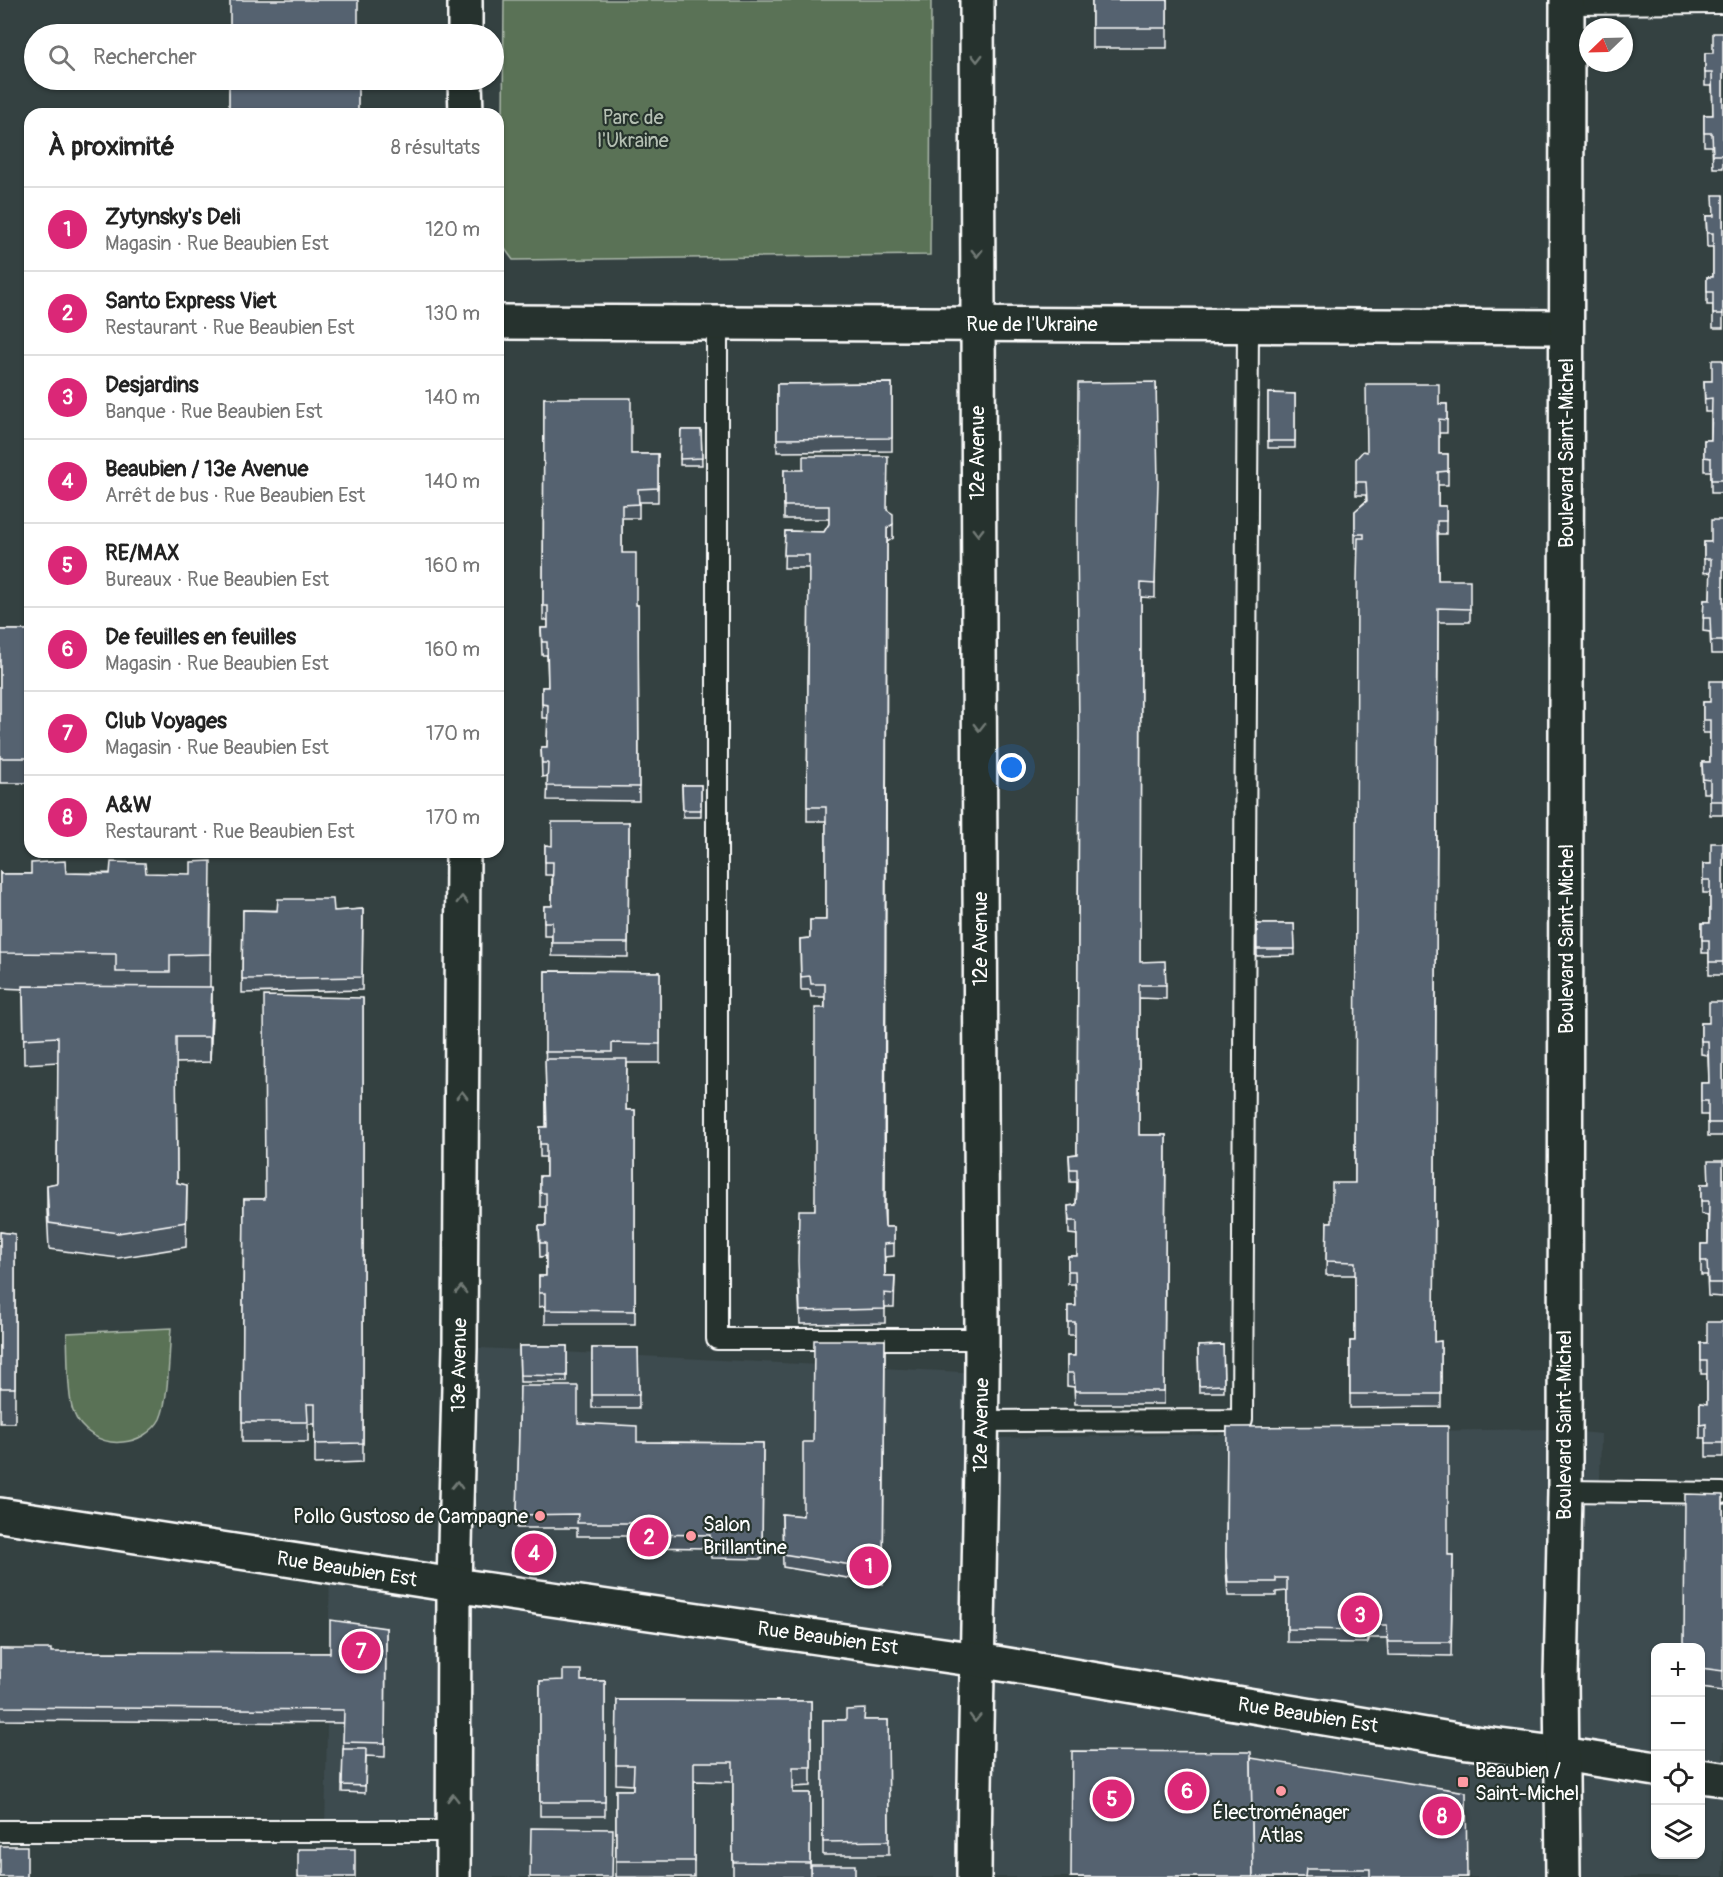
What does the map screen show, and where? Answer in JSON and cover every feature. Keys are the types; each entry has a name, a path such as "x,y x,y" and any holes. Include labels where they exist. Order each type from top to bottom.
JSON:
{"street":[{"path":"465,0 465,24"},
{"name":"12e Avenue","path":"975,1877 975,1718 978,1660 982,1339 977,0"},
{"name":"Boulevard Saint-Michel","path":"1563,1877 1561,1678 1565,1491 1567,2"},
{"path":"465,90 466,108"},
{"name":"Rue de l'Ukraine","path":"504,322 1566,327"},
{"name":"13e Avenue","path":"453,1877 454,1585 460,1347 463,858"},
{"name":"Rue Beaubien Est","path":"0,1515 454,1585 978,1660 1468,1742 1651,1768"},
{"path":"1705,1777 1723,1779"}],"lane":[{"path":"1567,2 1723,3"},
{"path":"717,323 717,1339 982,1339"},
{"path":"981,1421 1242,1420 1248,325"},
{"path":"1565,1491 1723,1493"},
{"path":"0,1831 453,1831"}],"shaded area":[{"path":"460,1347 982,1373 989,1438 1547,1429 1601,1434 1600,1482 1723,1484 1723,1877 453,1877 453,1831 325,1832 330,1566 454,1585"}],"green space":[{"name":"Parc de l'Ukraine","path":"504,0 931,0 930,255 513,260 504,248"},
{"path":"171,1328 165,1400 157,1424 144,1435 123,1442 100,1439 86,1430 76,1418 71,1404 67,1333"}],"building":[{"path":"230,0 358,0 358,24 230,24"},
{"path":"1092,0 1167,0 1167,28 1092,28"},
{"path":"1713,33 1723,33 1723,155 1713,155 1712,133 1704,133 1704,115 1713,115 1712,73 1705,73 1705,53 1713,53"},
{"path":"229,90 358,90 358,108 229,108"},
{"path":"1713,195 1723,195 1723,314 1713,314 1713,292 1707,292 1707,277 1713,277 1713,233 1707,233 1706,216 1714,216"},
{"path":"1712,360 1723,360 1723,480 1711,480 1711,458 1704,457 1704,440 1711,440 1712,398 1705,399 1704,381 1712,381"},
{"path":"1156,382 1158,483 1155,584 1141,583 1140,962 1165,961 1166,985 1139,985 1139,1135 1166,1135 1164,1391 1075,1391 1074,1373 1067,1373 1067,1356 1075,1356 1075,1322 1068,1322 1068,1306 1076,1306 1075,1271 1068,1271 1068,1256 1077,1256 1077,1221 1069,1221 1068,1206 1076,1205 1077,1188 1077,1169 1070,1169 1069,1155 1077,1154 1078,383"},
{"path":"892,383 892,438 777,439 777,384"},
{"path":"1366,384 1439,384 1439,404 1447,404 1447,420 1439,419 1439,454 1448,454 1448,471 1438,472 1438,506 1446,506 1446,521 1437,521 1438,580 1470,580 1470,609 1438,608 1434,1342 1441,1341 1441,1394 1350,1394 1350,1341 1355,1341 1355,1262 1326,1261 1327,1222 1332,1222 1332,1183 1355,1183 1357,580 1358,538 1364,538 1364,534 1355,534 1355,511 1367,501 1366,482 1356,482 1356,459 1363,451 1367,452"},
{"path":"1268,393 1295,394 1295,441 1268,441"},
{"path":"544,398 631,398 631,454 658,454 658,488 638,489 639,504 622,505 622,553 636,553 639,787 547,786 548,763 542,763 541,747 547,747 548,705 542,704 542,687 548,687 547,642 542,642 541,628 548,628 548,606 543,606"},
{"path":"681,430 701,430 702,458 680,459"},
{"path":"803,456 888,456 887,510 893,514 893,524 887,528 884,1210 885,1227 894,1227 894,1243 884,1244 885,1276 895,1276 894,1294 884,1293 885,1309 800,1311 799,1210 815,1210 815,1008 825,1008 825,984 811,984 810,976 801,977 800,939 810,938 810,920 826,920 826,807 807,807 809,555 784,555 785,531 824,532 829,524 829,506 784,506 784,470 803,470"},
{"path":"1711,520 1723,520 1723,641 1711,641 1710,618 1703,618 1704,600 1710,600 1711,559 1704,559 1704,542 1711,542"},
{"path":"0,630 24,630 24,758 0,758"},
{"path":"1710,681 1723,681 1723,801 1710,801 1710,780 1703,779 1702,762 1710,762 1710,720 1703,720 1703,702 1710,702"},
{"path":"682,785 701,785 701,810 683,810"},
{"path":"552,822 629,822 628,943 552,943 552,922 544,922 544,906 552,906 553,862 545,862 545,845 552,846"},
{"path":"1711,843 1723,843 1723,962 1709,962 1709,940 1702,940 1702,923 1710,923 1710,880 1703,880 1703,864 1711,864"},
{"path":"65,861 66,873 110,874 111,862 145,863 146,873 191,874 191,862 211,861 210,954 170,955 170,972 116,972 116,954 0,953 0,874 31,874 31,863"},
{"path":"278,899 333,899 334,911 363,909 362,977 242,979 243,910 277,911"},
{"path":"1257,924 1294,924 1295,949 1257,949"},
{"path":"545,971 660,972 660,1044 612,1043 612,1052 545,1052"},
{"path":"23,986 212,987 210,1037 176,1037 177,1183 187,1185 186,1222 118,1233 49,1223 47,1185 57,1183 58,1037 24,1039"},
{"path":"264,996 363,998 363,1443 315,1444 315,1404 307,1404 308,1422 242,1422 244,1199 265,1199"},
{"path":"1709,1002 1723,1002 1723,1123 1708,1123 1708,1101 1701,1101 1701,1083 1709,1083 1708,1041 1701,1041 1701,1023 1709,1023"},
{"path":"545,1059 627,1059 626,1110 635,1110 635,1311 545,1310 545,1293 539,1293 539,1276 546,1276 546,1243 540,1243 539,1226 546,1226 546,1193 540,1193 540,1176 546,1176 546,1144 540,1144 540,1127 547,1127"},
{"path":"1708,1161 1723,1161 1723,1283 1708,1283 1707,1261 1701,1261 1701,1244 1708,1244 1709,1201 1701,1201 1701,1184 1709,1184"},
{"path":"0,1232 15,1234 15,1388 0,1388"},
{"path":"1707,1322 1723,1322 1723,1443 1706,1443 1706,1424 1700,1425 1700,1403 1707,1404 1707,1361 1701,1361 1701,1343 1707,1343"},
{"path":"814,1340 885,1340 883,1570 783,1554 782,1514 803,1516 803,1442 813,1442"},
{"path":"1223,1345 1224,1385 1199,1386 1198,1346"},
{"path":"519,1346 567,1346 567,1376 520,1375"},
{"path":"592,1348 638,1348 639,1395 592,1395"},
{"path":"520,1386 578,1386 578,1423 637,1426 637,1442 763,1443 762,1545 711,1545 710,1535 637,1534 636,1523 577,1523 578,1514 517,1515"},
{"path":"1448,1426 1448,1555 1453,1555 1451,1642 1388,1642 1387,1625 1369,1625 1368,1630 1287,1629 1287,1578 1276,1578 1276,1582 1228,1582 1226,1557 1227,1427"},
{"path":"1685,1494 1723,1495 1723,1671 1705,1669 1705,1643 1684,1643"},
{"path":"330,1620 386,1628 385,1743 343,1742 344,1710 0,1707 0,1649 51,1649 51,1652 330,1653"},
{"path":"563,1670 581,1670 581,1681 605,1681 605,1802 540,1802 540,1681 563,1680"},
{"path":"617,1700 811,1701 811,1767 793,1767 793,1793 810,1793 810,1863 733,1862 733,1762 694,1762 694,1861 616,1861 616,1790 633,1790 634,1765 616,1765"},
{"path":"865,1709 864,1720 888,1720 889,1841 823,1842 823,1720 846,1720 846,1710"},
{"path":"343,1749 366,1749 365,1786 342,1785"},
{"path":"1072,1751 1251,1752 1253,1877 1071,1877"},
{"path":"1251,1758 1466,1792 1467,1877 1370,1877 1370,1869 1306,1869 1305,1877 1253,1877"},
{"path":"531,1828 613,1829 612,1877 530,1877"},
{"path":"0,1846 27,1846 27,1877 0,1877"},
{"path":"298,1849 355,1849 355,1877 298,1877"},
{"path":"811,1865 855,1865 855,1877 811,1877"}],"place":[{"name":"Pollo Gustoso de Campagne","path":"540,1516"},
{"name":"Salon Brillantine","path":"691,1536"},
{"name":"Santo Express Viet","path":"649,1537"},
{"name":"Beaubien / 13e Avenue","path":"534,1553"},
{"name":"Zytynsky's Deli","path":"869,1566"},
{"name":"Desjardins","path":"1360,1615"},
{"name":"Club Voyages","path":"361,1651"},
{"name":"Beaubien / Saint-Michel","path":"1463,1782"},
{"name":"De feuilles en feuilles","path":"1187,1791"},
{"name":"Électroménager Atlas","path":"1281,1791"},
{"name":"RE/MAX","path":"1112,1799"},
{"name":"A&W","path":"1442,1816"}]}
